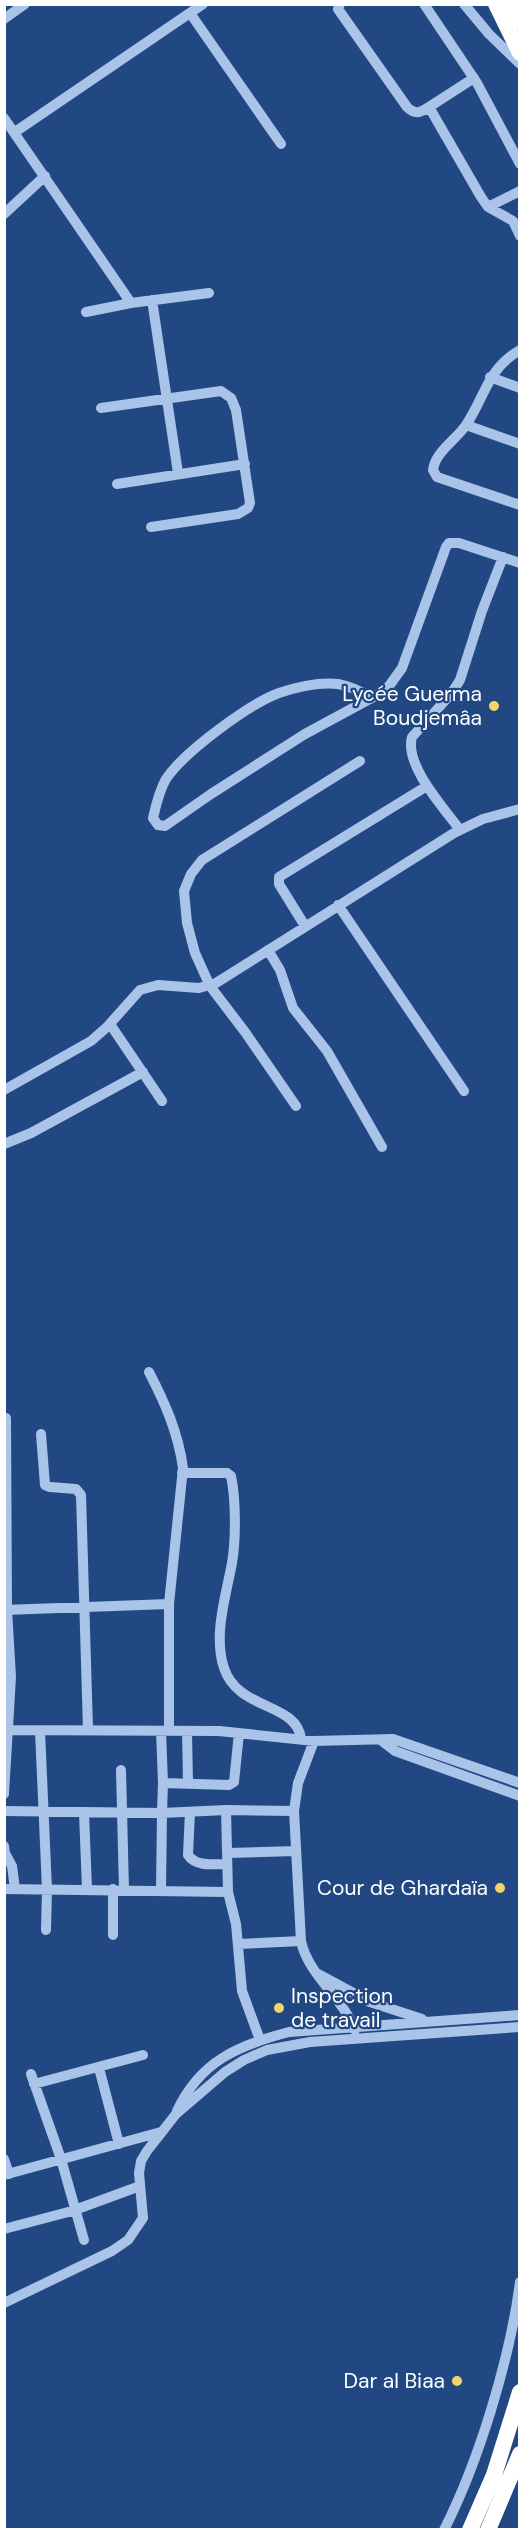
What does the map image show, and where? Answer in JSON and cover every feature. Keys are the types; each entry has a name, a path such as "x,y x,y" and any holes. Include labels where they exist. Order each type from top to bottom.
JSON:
{"highway":[{"path":"496,4 519,53"},
{"path":"511,4 519,22"},
{"path":"470,2529 494,2475 519,2392"},
{"path":"488,2529 519,2454"}],"street":[{"path":"4,19 25,4"},
{"path":"15,132 203,4"},
{"path":"340,4 339,9 407,107 415,113 420,113 474,78"},
{"path":"424,4 474,78 498,119 519,164"},
{"path":"464,4 489,34 519,64"},
{"path":"190,13 281,144"},
{"path":"429,107 488,207 516,219 519,236"},
{"path":"4,118 131,303"},
{"path":"4,214 45,176"},
{"path":"488,207 519,191"},
{"path":"86,312 131,303 209,293"},
{"path":"152,300 178,473"},
{"path":"519,350 500,365 490,377 466,425 437,459 433,470 437,477 519,505"},
{"path":"490,377 519,388"},
{"path":"101,408 167,397 217,392 226,393 236,410 250,503 245,512 151,527"},
{"path":"466,425 519,444"},
{"path":"117,484 245,464"},
{"path":"372,698 339,684 322,684 277,694 255,706 185,756 166,779 153,818 158,825 165,826 296,740 372,698 388,686 402,669 449,543 459,543 519,563"},
{"path":"460,830 427,786 415,762 411,748 412,737 451,694 460,680 482,611 503,557"},
{"path":"296,1106 246,1032 210,986 195,953 187,923 184,891 191,874 202,860 360,761"},
{"path":"305,926 279,884 279,877 427,786"},
{"path":"4,1090 91,1041 110,1024 134,994 149,986 199,988 210,986 460,830 483,819 519,809"},
{"path":"338,905 464,1091"},
{"path":"268,950 280,970 293,1008 327,1050 382,1147"},
{"path":"110,1024 162,1101"},
{"path":"4,1144 41,1127 143,1072"},
{"path":"149,1372 169,1412 180,1447 182,1473 169,1604 161,1889"},
{"path":"4,1794 11,1677 6,1610 6,1418"},
{"path":"41,1434 45,1485 76,1489 81,1495 88,1729"},
{"path":"182,1473 227,1473 231,1476 234,1510 232,1551 222,1615 223,1665 232,1685 255,1701 291,1718 300,1727 301,1739"},
{"path":"6,1610 169,1604"},
{"path":"7,1730 187,1731 239,1733 314,1741 393,1739 424,1749 455,1765 490,1778 519,1783"},
{"path":"40,1731 47,1889 46,1930"},
{"path":"187,1731 188,1782"},
{"path":"163,1784 188,1782 229,1785 234,1782 239,1733"},
{"path":"314,1741 298,1783 294,1811 301,1941 307,1959 354,2027 357,2040"},
{"path":"382,1741 388,1748 421,1760 455,1765"},
{"path":"421,1760 424,1749"},
{"path":"113,1935 122,1813 121,1770"},
{"path":"490,1778 519,1796"},
{"path":"226,1810 228,1892 236,1924 242,1991 260,2040"},
{"path":"4,1811 43,1813 294,1811"},
{"path":"190,1812 188,1855 197,1863 296,1851"},
{"path":"84,1813 87,1889"},
{"path":"4,1846 12,1866 10,1889 161,1889 228,1892"},
{"path":"238,1944 301,1941"},
{"path":"317,1973 370,2002 412,2017 440,2022"},
{"path":"176,2114 186,2091 213,2064 260,2040 290,2032 519,2015"},
{"path":"4,2303 112,2251 128,2240 143,2218 140,2186 141,2161 176,2114 225,2072 267,2050 310,2042 519,2027"},
{"path":"84,2240 61,2159 33,2079 99,2068 143,2055"},
{"path":"99,2068 119,2144"},
{"path":"4,2159 7,2175 161,2132"},
{"path":"4,2229 76,2209 140,2186"},
{"path":"444,2529 464,2488 480,2443 501,2369 519,2282"}],"place":[{"name":"Lycée Guerma Boudjemâa","path":"494,706"},
{"name":"Cour de Ghardaïa","path":"500,1888"},
{"name":"Inspection de travail","path":"279,2008"},
{"name":"Dar al Biaa","path":"457,2381"}]}
